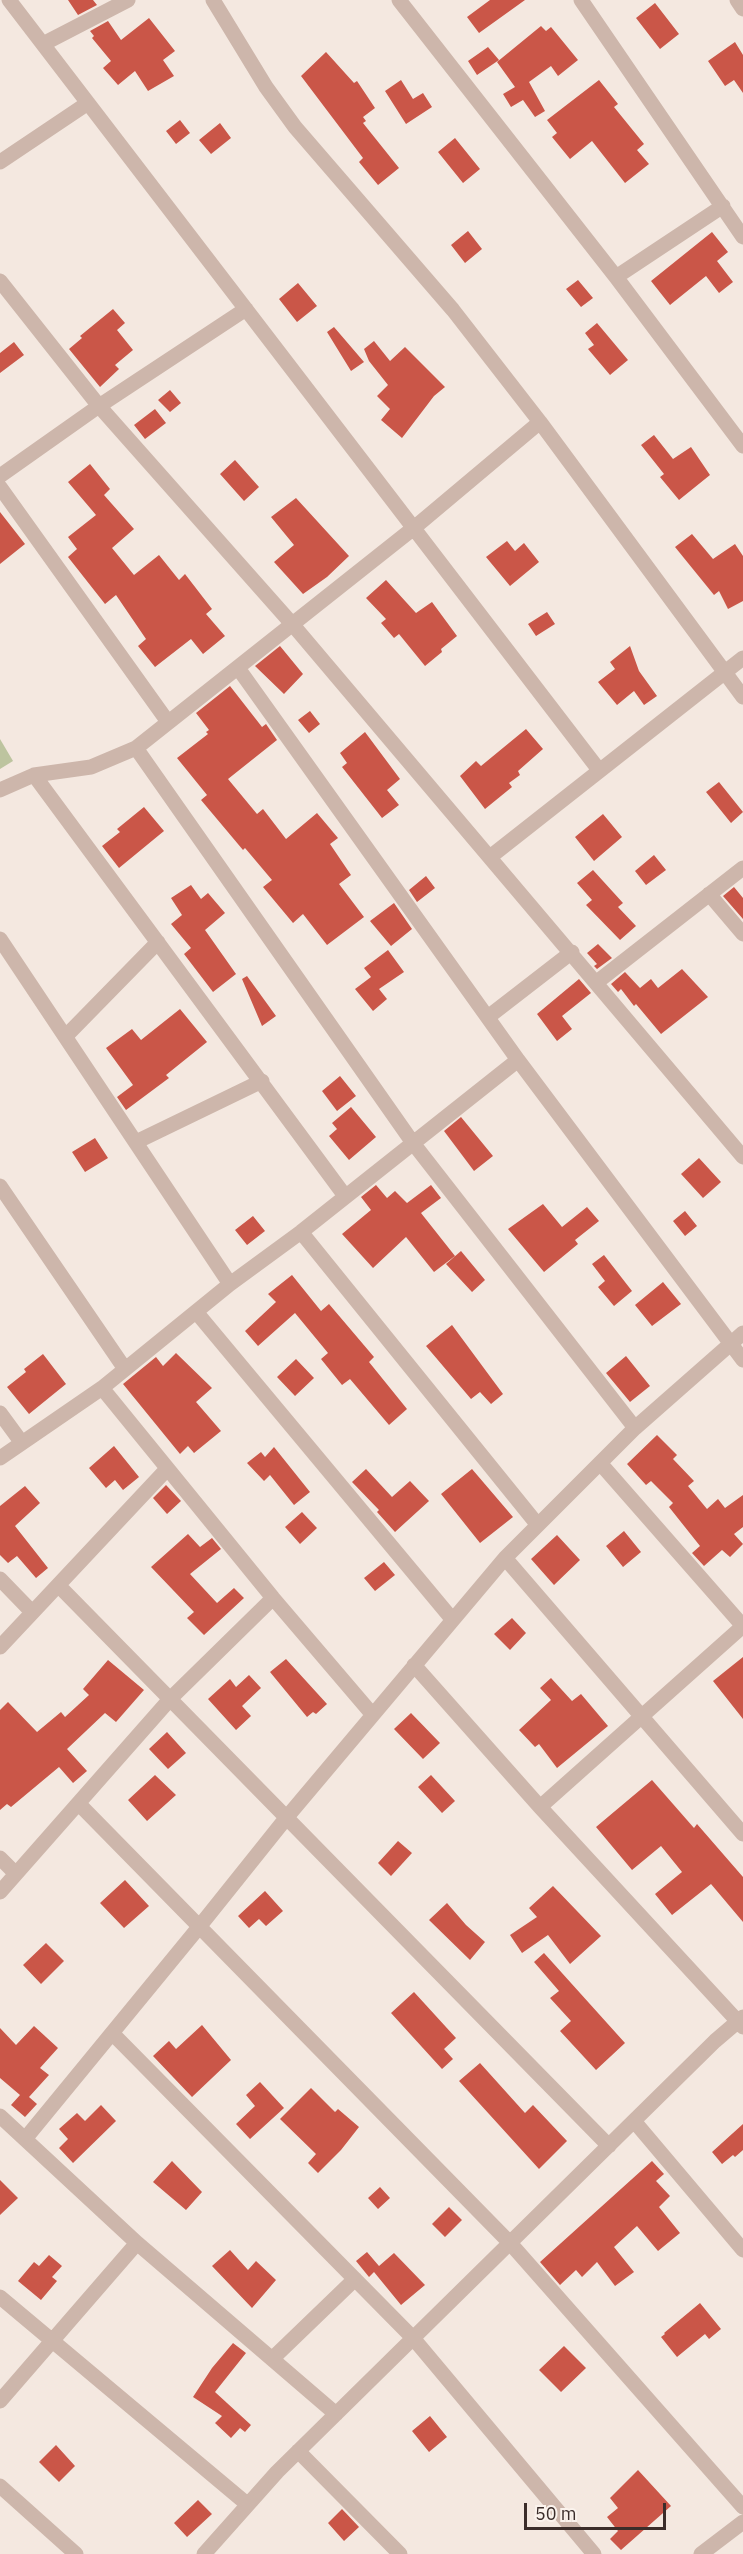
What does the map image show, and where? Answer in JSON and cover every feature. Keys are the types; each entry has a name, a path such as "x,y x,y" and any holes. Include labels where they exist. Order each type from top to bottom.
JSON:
{"street":[{"path":"9,0 599,770"},
{"path":"43,44 128,0"},
{"path":"213,0 266,87 295,127 453,310 540,422 743,697"},
{"path":"399,0 616,277 743,446"},
{"path":"581,0 743,237"},
{"path":"737,0 743,9"},
{"path":"0,162 88,104"},
{"path":"616,277 723,206"},
{"path":"0,281 99,406 293,625 572,952 743,1157"},
{"path":"0,476 99,406 246,309"},
{"path":"0,790 34,775 92,767 136,748 415,527 540,422"},
{"path":"0,487 168,722"},
{"path":"490,857 743,658"},
{"path":"238,668 518,1060 743,1360"},
{"path":"136,748 413,1143 635,1428"},
{"path":"34,775 345,1196"},
{"path":"597,982 743,868"},
{"path":"709,894 743,934"},
{"path":"0,939 230,1284"},
{"path":"66,1036 158,942"},
{"path":"488,1017 572,952"},
{"path":"0,1458 102,1388 230,1284 301,1232 518,1060"},
{"path":"136,1142 262,1081"},
{"path":"0,1186 125,1369"},
{"path":"301,1232 537,1524"},
{"path":"197,1312 452,1619"},
{"path":"25,2139 199,1928 287,1816 505,1558 635,1428 743,1333"},
{"path":"102,1388 273,1598 372,1714"},
{"path":"0,1413 22,1443"},
{"path":"540,1807 743,1626 600,1463"},
{"path":"0,1647 167,1469"},
{"path":"505,1558 743,1834"},
{"path":"0,1579 32,1612"},
{"path":"59,1586 609,2146"},
{"path":"0,1892 171,1698 273,1598"},
{"path":"204,2554 247,2504 298,2451 634,2121 741,2021 540,1807 414,1665"},
{"path":"79,1804 510,2243 743,2507"},
{"path":"0,1858 16,1874"},
{"path":"113,2034 413,2338 594,2554"},
{"path":"0,2116 137,2242 336,2414"},
{"path":"634,2121 743,2250"},
{"path":"0,2401 137,2242"},
{"path":"272,2359 355,2279"},
{"path":"0,2297 247,2504"},
{"path":"298,2451 400,2554"},
{"path":"0,2486 76,2554"},
{"path":"701,2554 743,2522"}],"green space":[{"path":"0,739 13,761 0,769"}],"building":[{"path":"68,0 93,0 97,5 78,15"},
{"path":"490,0 525,0 479,33 467,17"},
{"path":"655,3 679,34 660,49 636,18"},
{"path":"149,18 175,51 163,60 174,76 148,91 135,71 118,85 103,68 111,61 92,38 94,36 90,31 108,21 121,40"},
{"path":"541,26 546,31 551,27 578,60 558,76 551,66 529,82 545,111 535,117 523,100 511,107 503,94 515,87 497,62"},
{"path":"735,42 743,55 743,93 734,80 725,86 708,61"},
{"path":"488,47 499,60 477,75 468,61"},
{"path":"326,52 354,83 357,81 375,108 363,117 366,121 363,123 399,168 378,185 359,162 363,158 301,76"},
{"path":"401,80 413,99 423,93 432,107 406,124 385,91"},
{"path":"599,80 618,104 614,107 644,144 637,150 649,164 625,183 592,141 570,159 552,137 557,133 547,120"},
{"path":"180,120 190,133 176,144 166,131"},
{"path":"220,123 231,138 211,154 199,140"},
{"path":"455,138 480,169 463,183 438,152"},
{"path":"468,231 482,249 465,263 451,245"},
{"path":"712,232 728,252 717,261 733,282 719,293 706,276 670,305 651,281"},
{"path":"578,280 593,298 581,307 566,289"},
{"path":"298,283 317,306 297,322 279,299"},
{"path":"113,309 125,323 117,330 133,350 115,365 119,369 100,387 69,349 82,338 80,336"},
{"path":"597,323 628,360 610,375 588,349 594,345 585,333"},
{"path":"334,327 364,362 351,371 327,332"},
{"path":"374,341 390,361 405,347 445,387 434,396 402,438 381,420 390,409 377,396 388,385 369,361 364,349"},
{"path":"14,342 24,355 0,373 0,353"},
{"path":"170,390 181,403 170,412 158,400"},
{"path":"155,409 166,423 145,439 134,425"},
{"path":"654,435 673,459 691,447 710,475 679,500 660,477 664,474 641,445"},
{"path":"235,460 259,487 244,501 220,474"},
{"path":"90,464 110,489 104,495 134,529 112,548 134,575 159,555 179,580 185,574 212,609 206,614 225,636 203,654 191,639 155,667 138,646 146,639 116,595 105,604 68,557 77,549 68,537 96,515 68,482"},
{"path":"296,498 349,556 327,577 303,594 274,562 294,545 271,517"},
{"path":"0,512 25,544 0,564"},
{"path":"692,534 713,559 735,544 743,556 743,601 728,609 719,591 714,595 675,547"},
{"path":"507,541 515,551 524,543 539,562 510,586 486,557"},
{"path":"386,580 416,613 432,602 457,636 425,666 399,634 394,638 381,623 386,619 366,598"},
{"path":"547,612 555,624 536,636 528,624"},
{"path":"280,646 303,674 284,694 255,666"},
{"path":"630,646 639,671 657,696 644,705 634,691 617,705 598,682 615,669 610,662"},
{"path":"230,686 262,727 266,724 277,740 228,779 257,814 263,809 286,839 317,813 338,838 330,844 351,875 339,884 364,917 327,945 303,914 293,923 263,887 272,880 201,800 207,795 177,758 208,734 206,732 209,730 196,713"},
{"path":"310,711 320,724 309,733 298,720"},
{"path":"526,729 543,749 518,771 520,775 509,783 512,787 485,809 460,776 476,761 481,766"},
{"path":"365,732 400,779 387,790 399,805 382,818 342,767 347,763 340,753"},
{"path":"719,782 743,812 731,823 706,792"},
{"path":"144,807 164,831 119,868 102,846 120,832 117,829"},
{"path":"603,814 622,837 594,861 575,837"},
{"path":"654,855 666,870 646,885 635,871"},
{"path":"593,870 623,903 618,907 636,926 620,940 586,905 592,900 577,883"},
{"path":"426,876 435,888 417,902 409,890"},
{"path":"191,885 201,899 208,893 225,913 205,930 236,974 213,992 184,954 191,948 171,924 182,915 171,898"},
{"path":"734,887 743,898 743,919 723,896"},
{"path":"394,903 412,929 391,946 370,921"},
{"path":"598,944 612,958 597,969 594,966 597,964 587,953"},
{"path":"388,950 404,972 379,989 387,999 373,1011 355,989 371,977 364,968"},
{"path":"682,969 708,997 661,1034 621,989 618,992 611,984 625,972 640,988 651,979 658,988"},
{"path":"247,976 276,1016 262,1026 242,979"},
{"path":"579,979 591,993 562,1016 572,1029 557,1041 537,1014"},
{"path":"180,1009 207,1042 166,1075 169,1078 126,1110 117,1097 133,1085 106,1048 132,1029 141,1040"},
{"path":"340,1076 356,1096 337,1111 322,1091"},
{"path":"351,1107 376,1137 349,1160 329,1136 337,1129 332,1123"},
{"path":"461,1117 493,1156 474,1171 444,1131"},
{"path":"95,1138 108,1158 85,1172 72,1152"},
{"path":"699,1158 721,1182 703,1198 681,1174"},
{"path":"376,1185 387,1198 395,1191 407,1203 431,1185 441,1198 421,1213 455,1256 434,1272 406,1237 373,1268 342,1234 371,1210 361,1197"},
{"path":"543,1204 562,1227 587,1207 599,1221 575,1240 578,1244 544,1272 508,1229"},
{"path":"685,1211 697,1226 685,1236 673,1221"},
{"path":"253,1216 265,1231 247,1245 235,1230"},
{"path":"461,1251 485,1280 472,1292 446,1264"},
{"path":"604,1255 632,1291 614,1306 598,1287 605,1281 592,1264"},
{"path":"292,1275 321,1311 329,1304 374,1357 369,1362 407,1409 389,1425 350,1379 342,1385 321,1359 328,1353 295,1313 258,1346 245,1331 276,1302 268,1294"},
{"path":"663,1282 681,1304 652,1326 635,1305"},
{"path":"452,1325 503,1394 491,1404 480,1392 471,1399 426,1346"},
{"path":"176,1353 212,1388 196,1402 221,1431 194,1453 188,1446 180,1454 123,1384 156,1357 163,1366"},
{"path":"43,1354 66,1384 29,1414 7,1387"},
{"path":"626,1356 650,1386 630,1402 606,1373"},
{"path":"296,1359 314,1378 295,1396 277,1377"},
{"path":"657,1435 677,1455 673,1459 694,1481 688,1486 707,1509 718,1499 725,1508 743,1495 743,1527 734,1534 743,1544 730,1557 722,1550 704,1566 692,1553 700,1546 669,1507 673,1503 651,1481 646,1485 627,1464"},
{"path":"114,1446 139,1477 123,1490 115,1480 106,1488 89,1468"},
{"path":"274,1447 310,1492 294,1505 270,1475 264,1481 247,1463 261,1452 265,1457"},
{"path":"366,1469 392,1497 410,1481 429,1501 395,1532 377,1512 379,1510 352,1482"},
{"path":"472,1469 513,1517 480,1543 441,1494"},
{"path":"166,1485 181,1501 167,1514 153,1498"},
{"path":"25,1486 40,1503 15,1526 48,1568 36,1578 17,1556 8,1563 0,1555 0,1506"},
{"path":"302,1512 317,1528 300,1544 285,1527"},
{"path":"624,1531 641,1552 623,1567 606,1546"},
{"path":"188,1534 200,1547 212,1538 221,1549 190,1574 217,1603 234,1588 244,1598 204,1635 187,1618 194,1612 151,1567"},
{"path":"557,1535 580,1560 554,1585 531,1559"},
{"path":"384,1562 395,1575 375,1591 364,1578"},
{"path":"512,1618 526,1633 510,1650 494,1634"},
{"path":"743,1657 743,1719 713,1681"},
{"path":"286,1659 327,1704 316,1714 313,1712 307,1717 270,1672"},
{"path":"108,1660 144,1690 116,1722 105,1713 67,1749 87,1771 73,1783 59,1767 11,1807 7,1804 0,1810 0,1710 8,1702 37,1732 61,1712 65,1717 89,1695 83,1689"},
{"path":"249,1675 261,1688 242,1706 251,1716 236,1730 208,1699 230,1679 236,1687"},
{"path":"551,1678 572,1701 581,1694 608,1726 557,1768 539,1744 535,1747 519,1730 551,1700 540,1688"},
{"path":"411,1713 440,1743 423,1759 394,1729"},
{"path":"167,1732 186,1753 168,1769 149,1749"},
{"path":"155,1775 176,1795 147,1821 128,1800"},
{"path":"431,1775 455,1801 442,1813 418,1787"},
{"path":"652,1780 694,1828 697,1824 743,1877 743,1922 711,1884 672,1915 655,1894 682,1872 661,1846 632,1870 596,1827"},
{"path":"398,1841 412,1853 391,1876 378,1863"},
{"path":"125,1880 149,1906 124,1928 100,1903"},
{"path":"553,1886 601,1936 570,1964 548,1935 522,1953 510,1935 537,1917 529,1908"},
{"path":"265,1891 283,1911 266,1926 259,1919 249,1928 238,1916"},
{"path":"447,1903 485,1942 470,1960 429,1920"},
{"path":"46,1943 64,1961 41,1984 23,1965"},
{"path":"544,1953 625,2043 596,2070 560,2031 571,2021 550,1998 559,1991 534,1962"},
{"path":"414,1992 456,2038 444,2049 453,2059 442,2069 391,2013"},
{"path":"202,2025 231,2060 192,2097 153,2056 169,2041 176,2049"},
{"path":"34,2026 58,2048 40,2068 49,2075 29,2097 37,2104 25,2117 11,2105 20,2095 0,2078 0,2028 16,2045"},
{"path":"480,2063 525,2113 533,2105 567,2141 539,2169 459,2081"},
{"path":"260,2082 284,2108 250,2139 236,2124 255,2106 246,2095"},
{"path":"311,2088 335,2112 338,2109 359,2127 341,2150 318,2173 308,2163 316,2154 280,2119"},
{"path":"101,2105 116,2121 73,2163 59,2148 68,2139 59,2129 77,2113 85,2121"},
{"path":"743,2124 743,2150 722,2164 712,2152"},
{"path":"172,2161 202,2192 186,2210 153,2182"},
{"path":"652,2161 664,2174 656,2181 670,2196 659,2207 680,2233 658,2251 637,2226 614,2247 634,2272 615,2286 597,2262 582,2277 576,2270 560,2285 540,2262"},
{"path":"0,2180 18,2198 0,2215"},
{"path":"380,2187 390,2198 378,2209 368,2198"},
{"path":"449,2207 462,2220 445,2237 432,2224"},
{"path":"230,2250 248,2270 256,2261 276,2280 252,2308 212,2266"},
{"path":"367,2252 379,2266 394,2253 425,2285 401,2305 374,2272 369,2277 356,2261"},
{"path":"49,2255 62,2266 52,2277 57,2281 41,2300 18,2281 34,2262 39,2266"},
{"path":"700,2303 721,2329 709,2339 705,2334 677,2357 661,2337"},
{"path":"233,2343 246,2353 215,2392 251,2425 245,2432 240,2428 231,2438 215,2423 222,2416 193,2397 212,2368"},
{"path":"564,2346 586,2368 561,2392 539,2370"},
{"path":"430,2416 447,2437 429,2452 412,2431"},
{"path":"56,2445 75,2466 59,2482 39,2462"},
{"path":"638,2470 671,2506 621,2550 610,2539 618,2531 607,2517 618,2508 610,2498"},
{"path":"198,2500 212,2514 187,2537 174,2523"},
{"path":"342,2509 359,2527 344,2541 328,2523"}]}
